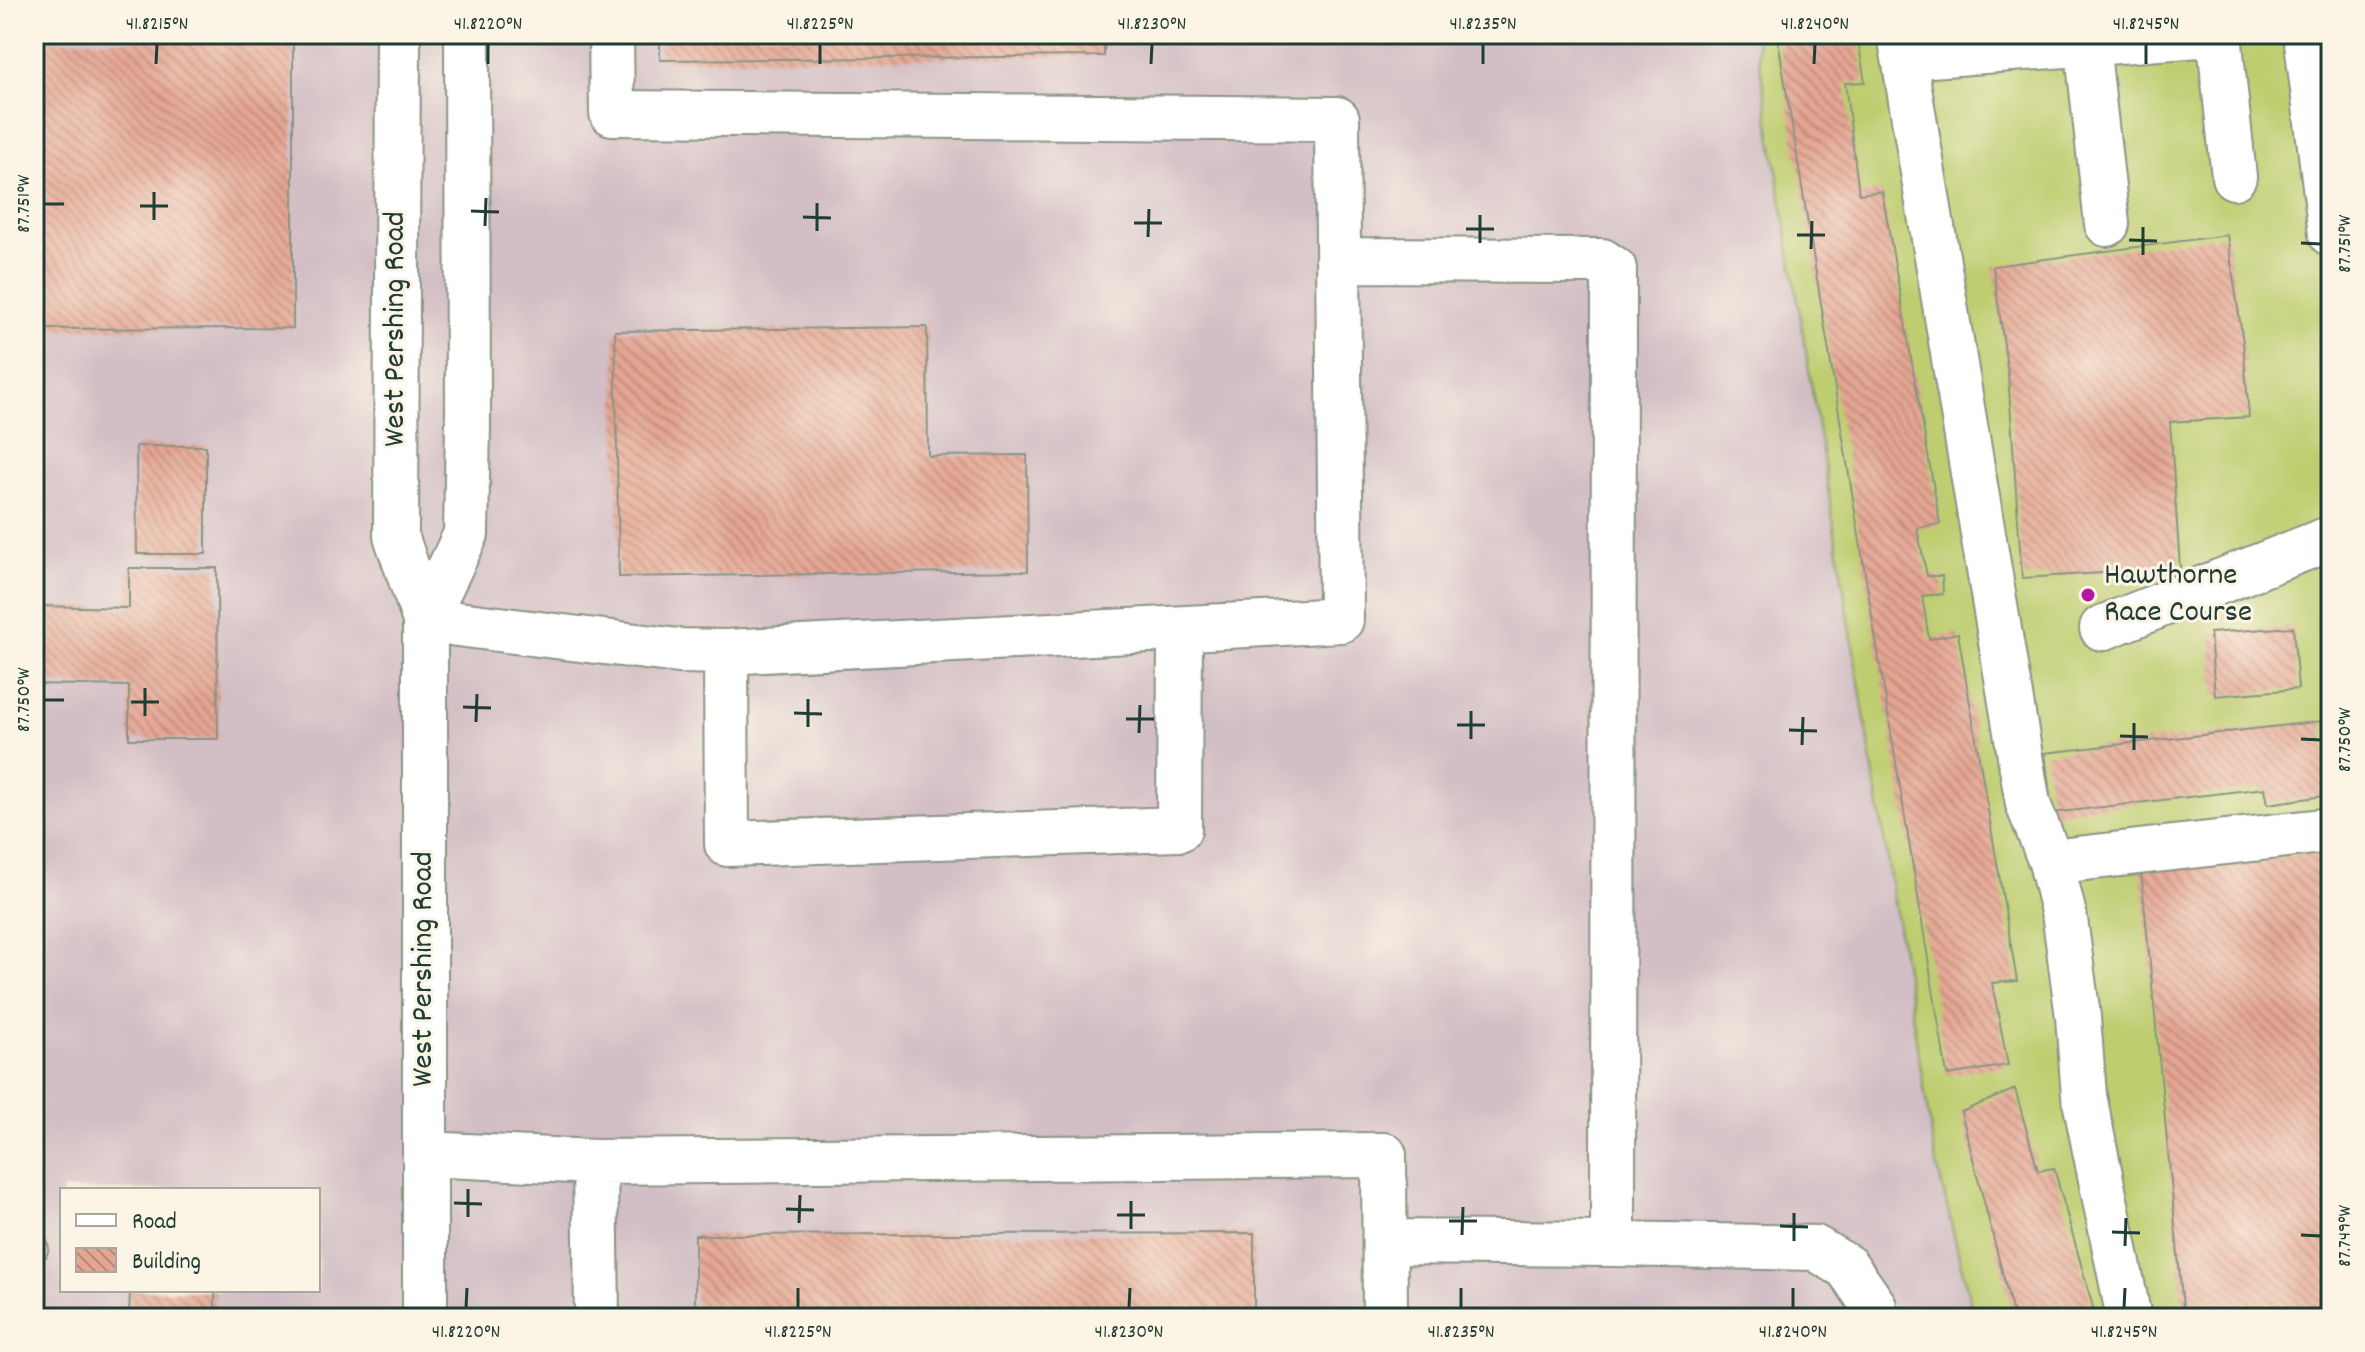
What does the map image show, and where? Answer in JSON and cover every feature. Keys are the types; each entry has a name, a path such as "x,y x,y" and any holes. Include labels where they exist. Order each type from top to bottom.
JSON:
{"main road":[{"name":"West Pershing Road","path":"398,34 396,536 425,620 425,1318"},
{"name":"West Pershing Road","path":"425,620 466,534 467,34"},
{"path":"425,620 678,651 726,652 1341,620 1337,119 612,113 611,34"},
{"path":"2129,1318 2084,1096 2078,1017 2065,919 2051,862 2028,804 1902,45 2087,44 2213,34"},
{"path":"2219,34 2234,177"},
{"path":"2306,34 2331,234"},
{"path":"2087,44 2107,224"},
{"path":"1338,260 1602,261 1614,269 1613,1244"},
{"path":"2102,628 2331,538"},
{"path":"726,652 727,844 1179,829 1180,629"},
{"path":"2051,862 2331,830"},
{"path":"425,1154 595,1162 1384,1155 1385,1318"},
{"path":"595,1162 597,1318"},
{"path":"1385,1242 1815,1248 1847,1267 1874,1306 1874,1318"}],"shaded area":[{"path":"34,34 1755,34 1935,1157 1974,1318 34,1318"}],"green space":[{"name":"Hawthorne Race Course","path":"1755,34 2331,34 2331,1318 1974,1318 1935,1157"}],"building":[{"path":"660,34 1104,34 1104,56 660,60"},
{"path":"1777,34 1857,34 1865,82 1845,83 1859,194 1882,191 1940,524 1917,528 1927,576 1942,576 1943,594 1922,596 1929,639 1958,633 2017,981 1992,983 2008,1065 1947,1075"},
{"path":"34,40 293,40 293,328 34,329"},
{"path":"2227,235 2243,342 2249,417 2170,422 2180,568 2022,578 2008,374 1993,266"},
{"path":"927,327 928,456 1027,455 1028,571 619,577 615,331"},
{"path":"136,446 206,446 206,554 137,554"},
{"path":"129,568 217,568 218,739 129,739 129,686 34,684 35,606 129,608"},
{"path":"2293,627 2298,689 2215,696 2210,633"},
{"path":"2322,721 2331,795 2268,804 2265,788 2052,813 2045,753"},
{"path":"2331,852 2331,1318 2184,1318 2141,870"},
{"path":"2015,1089 2038,1171 2054,1168 2096,1318 2014,1318 1961,1112"},
{"path":"1254,1233 1254,1318 695,1318 695,1235"},
{"path":"34,1234 46,1239 49,1248 46,1257 34,1262"},
{"path":"130,1292 215,1292 215,1318 129,1317"}],"place":[{"name":"Hawthorne Race Course","path":"2088,595"}]}
